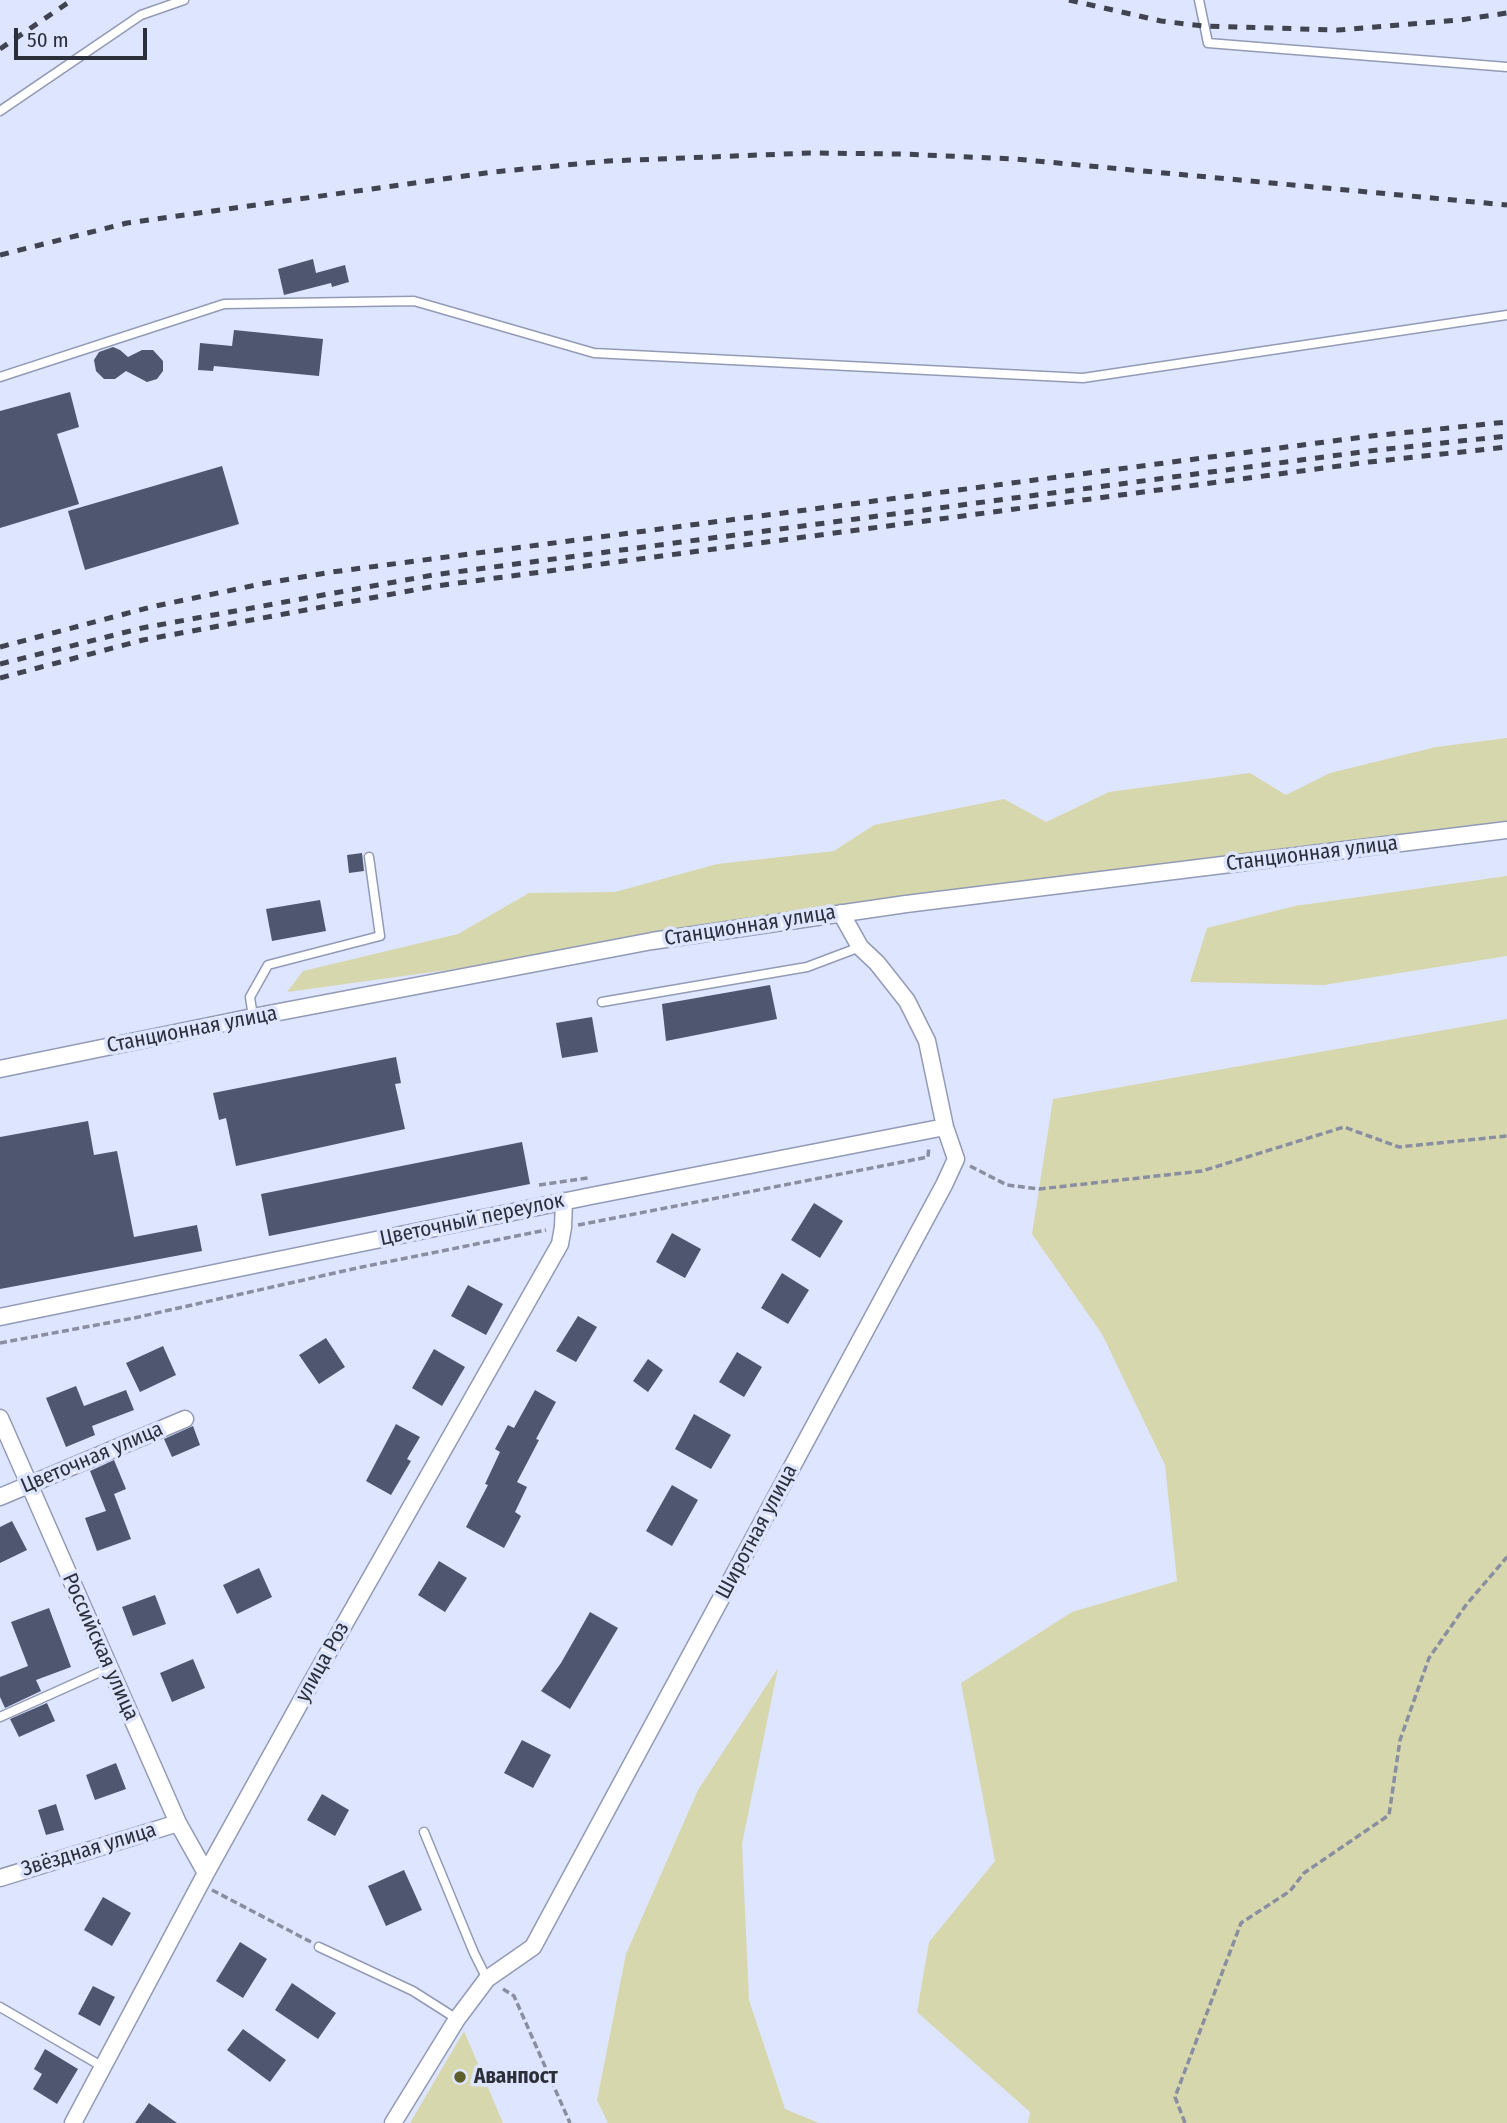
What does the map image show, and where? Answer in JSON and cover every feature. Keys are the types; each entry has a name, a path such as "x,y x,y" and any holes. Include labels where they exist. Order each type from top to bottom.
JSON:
{"street":[{"name":"Станционная улица","path":"0,1069 253,1017 652,941 841,913 1507,830"},
{"path":"841,913 860,947 907,1001 927,1041 945,1127 956,1159"},
{"name":"Цветочный переулок","path":"0,1317 564,1201 945,1127"},
{"name":"Широтная улица","path":"393,2123 457,2020 487,1979 533,1947 956,1159"},
{"name":"улица Роз","path":"73,2123 317,1671 560,1244 564,1227 564,1201"},
{"name":"Российская улица","path":"0,1418 203,1878"},
{"name":"Цветочная улица","path":"0,1497 184,1419"},
{"name":"Звёздная улица","path":"0,1878 178,1823"}],"lane":[{"path":"0,111 141,15 184,0"},
{"path":"1199,0 1208,43 1507,67"},
{"path":"0,377 224,304 414,301 594,353 1083,378 1507,315"},
{"path":"253,1017 250,997 268,965 380,936 369,857"},
{"path":"602,1002 807,967 860,947"},
{"path":"0,1717 109,1668"},
{"path":"424,1832 474,1954 487,1979"},
{"path":"319,1947 413,1991 457,2020"},
{"path":"0,2007 104,2067"}],"path":[{"path":"956,1159 1007,1185 1039,1189 1202,1171 1344,1127 1399,1147 1507,1136"},
{"path":"1185,2123 1175,2096 1241,1923 1290,1891 1304,1873 1389,1815 1400,1740 1429,1658 1466,1605 1507,1557"},
{"path":"203,1878 319,1947"},
{"path":"487,1979 514,1996 570,2123"}],"green space":[{"path":"1507,738 1507,825 287,992 303,971 458,934 529,893 615,892 717,864 834,851 874,825 1004,799 1046,822 1109,792 1250,773 1286,795 1330,773 1436,747"},
{"path":"1507,876 1507,956 1324,985 1190,982 1207,928 1295,906"},
{"path":"1507,1019 1507,2123 1028,2123 1030,2112 917,2012 929,1942 995,1861 961,1683 1072,1612 1177,1581 1165,1465 1102,1334 1032,1234 1053,1099"},
{"path":"778,1668 742,1844 749,2000 785,2109 819,2123 608,2123 597,2100 626,1954 698,1790"},
{"name":"Аванпост","path":"464,2031 503,2123 410,2123"}],"building":[{"path":"313,259 316,273 345,265 349,282 332,287 331,283 284,295 278,269"},
{"path":"234,330 323,339 319,376 214,366 213,371 198,370 200,343 232,346"},
{"path":"113,347 128,357 142,350 153,350 163,361 163,371 157,379 147,382 126,371 115,379 104,379 96,371 94,360 99,352"},
{"path":"70,392 79,427 57,434 79,504 0,528 0,411"},
{"path":"222,466 239,524 85,570 68,511"},
{"path":"362,853 364,871 349,873 347,855"},
{"path":"320,900 326,931 272,941 266,909"},
{"path":"770,985 777,1019 666,1041 662,1004"},
{"path":"592,1017 598,1052 562,1058 556,1023"},
{"path":"396,1057 401,1083 395,1084 405,1129 236,1166 226,1118 219,1120 213,1093"},
{"path":"88,1121 94,1155 117,1151 134,1237 197,1225 202,1251 0,1289 0,1137"},
{"path":"522,1142 530,1184 269,1236 261,1194"},
{"path":"814,1203 843,1221 820,1258 791,1240"},
{"path":"672,1233 701,1249 685,1278 656,1262"},
{"path":"782,1273 809,1290 788,1324 761,1308"},
{"path":"468,1285 503,1304 486,1335 451,1316"},
{"path":"578,1316 597,1327 576,1362 556,1351"},
{"path":"326,1338 345,1367 319,1384 299,1355"},
{"path":"163,1346 176,1375 140,1392 126,1363"},
{"path":"434,1349 465,1367 442,1406 412,1388"},
{"path":"737,1352 762,1367 744,1397 719,1382"},
{"path":"648,1359 663,1370 648,1392 633,1381"},
{"path":"76,1386 84,1406 126,1390 134,1410 92,1426 95,1435 66,1447 46,1398"},
{"path":"535,1390 556,1402 517,1482 527,1487 515,1512 521,1516 504,1548 466,1527 488,1485 485,1484 500,1452 495,1449 508,1425 514,1428"},
{"path":"694,1414 731,1435 711,1469 675,1449"},
{"path":"396,1424 420,1437 407,1459 411,1461 391,1495 366,1481"},
{"path":"193,1426 200,1445 172,1457 164,1439"},
{"path":"114,1460 126,1489 114,1494 131,1539 97,1551 85,1518 106,1511 90,1471"},
{"path":"672,1485 698,1500 672,1546 646,1531"},
{"path":"12,1521 27,1550 0,1563 0,1527"},
{"path":"439,1561 467,1578 445,1612 418,1595"},
{"path":"259,1568 272,1597 237,1614 223,1585"},
{"path":"155,1595 166,1624 133,1636 122,1607"},
{"path":"49,1608 71,1667 36,1680 41,1691 5,1708 0,1697 0,1677 28,1666 11,1622"},
{"path":"590,1612 618,1628 570,1709 541,1691 561,1663"},
{"path":"193,1659 205,1688 172,1702 160,1673"},
{"path":"47,1703 55,1721 19,1737 10,1719"},
{"path":"522,1740 551,1755 533,1788 504,1773"},
{"path":"116,1763 126,1789 95,1800 86,1775"},
{"path":"322,1794 349,1810 335,1836 307,1820"},
{"path":"56,1804 64,1830 46,1835 38,1810"},
{"path":"404,1870 422,1910 386,1926 368,1886"},
{"path":"103,1897 131,1913 112,1946 84,1930"},
{"path":"240,1942 267,1959 243,1998 216,1981"},
{"path":"292,1983 336,2013 318,2039 275,2010"},
{"path":"93,1986 115,1997 100,2026 78,2014"},
{"path":"243,2029 286,2060 270,2082 227,2050"},
{"path":"45,2049 78,2069 57,2104 33,2089 42,2074 34,2069"},
{"path":"149,2103 177,2123 135,2123"}],"railway":[{"path":"0,49 72,0"},
{"path":"1069,0 1161,21 1203,26 1338,30 1460,20 1507,13"},
{"path":"0,255 127,223 493,172 608,161 810,153 1015,159 1507,205"},
{"path":"0,647 151,607 332,572 1371,436 1507,422"},
{"path":"0,664 142,628 433,575 1369,451 1507,436"},
{"path":"0,678 143,640 436,586 1369,462 1507,447"}],"place":[{"name":"Аванпост","path":"460,2077"}]}
